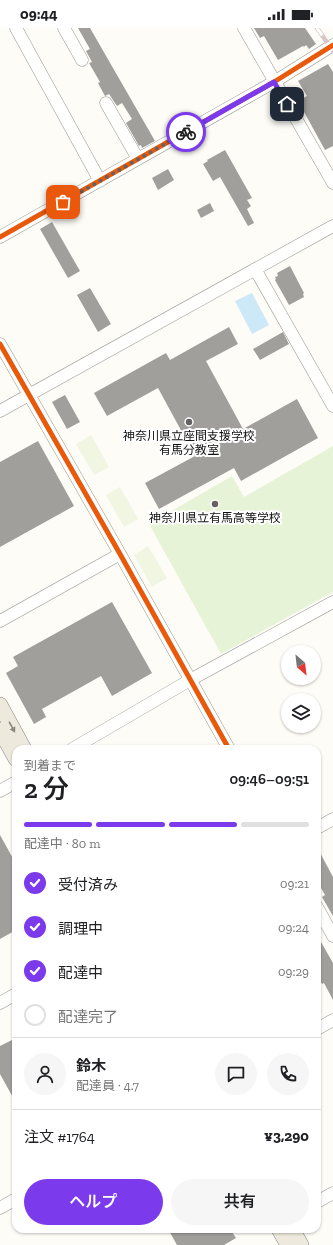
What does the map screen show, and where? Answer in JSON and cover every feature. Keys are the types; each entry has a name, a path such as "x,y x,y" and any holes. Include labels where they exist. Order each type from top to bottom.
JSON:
{"main road":[{"path":"0,706 22,745"},
{"path":"0,730 12,751"},
{"path":"280,1233 288,1245"},
{"path":"294,1233 301,1245"}],"street":[{"path":"16,28 100,181"},
{"path":"64,28 82,60"},
{"path":"244,28 333,183"},
{"path":"0,237 274,82 333,45"},
{"path":"106,103 135,161"},
{"path":"0,411 28,394 333,226"},
{"path":"255,270 333,406"},
{"path":"0,344 227,745"},
{"path":"0,621 120,554"},
{"path":"79,745 190,680 333,602"},
{"path":"0,791 12,784"},
{"path":"321,826 333,819"},
{"path":"321,914 333,936"},
{"path":"0,1003 12,996"},
{"path":"321,1027 333,1020"},
{"path":"321,1200 333,1193"},
{"path":"0,1208 12,1201"}],"green space":[{"path":"91,435 109,467 94,475 76,444"},
{"path":"333,446 333,592 221,654 149,524 232,476 244,497"},
{"path":"120,487 138,519 124,527 106,495"},
{"path":"148,546 167,578 152,587 134,555"}],"water":[{"path":"252,293 269,325 252,334 235,301"}],"building":[{"path":"78,28 90,28 155,141 142,148 141,145 139,146 126,123 132,119 122,103 117,106 109,94 105,96 98,83 100,82 89,63 92,62 86,51 90,49"},
{"path":"254,28 305,28 316,44 309,49 306,45 304,47 303,46 278,60 264,36 260,38"},
{"path":"328,64 333,72 333,146 325,150 298,101 307,96 298,81"},
{"path":"225,150 252,198 247,200 251,206 247,209 254,223 248,226 220,177 213,181 203,164 208,161 207,160"},
{"path":"168,169 174,180 158,190 152,178"},
{"path":"210,203 214,211 201,218 197,210"},
{"path":"52,222 80,271 68,278 40,229"},
{"path":"290,266 304,293 304,297 289,305 275,280 275,277 278,276 277,273"},
{"path":"90,288 111,324 98,332 77,295"},
{"path":"229,327 238,344 206,361 243,429 297,399 318,438 241,481 234,468 159,509 145,483 195,456 158,388 107,416 94,393 166,353 170,360"},
{"path":"283,332 289,344 260,360 253,349"},
{"path":"65,395 80,422 67,429 52,402"},
{"path":"38,441 74,506 0,547 0,462"},
{"path":"112,602 152,673 112,696 101,676 42,709 46,717 34,724 6,673 18,666 13,657"},
{"path":"0,835 12,857 12,932 0,939"},
{"path":"321,854 333,877 333,916 322,897 325,895 321,888"},
{"path":"321,942 333,963 333,1000 324,983 322,984"},
{"path":"12,1040 12,1096 0,1074 0,1046"},
{"path":"170,1233 233,1233 236,1238 224,1245 177,1245"}],"railway":[{"path":"317,28 333,51"}],"cycle path":[{"path":"0,237 274,82 333,45"},
{"path":"0,344 227,745"}],"way so far":[{"path":"63,202 186,132"}],"place":[{"name":"神奈川県立座間支援学校 有馬分教室","path":"189,422"},
{"name":"神奈川県立有馬高等学校","path":"215,504"}],"route":[{"path":"186,132 274,82 287,104"}]}
